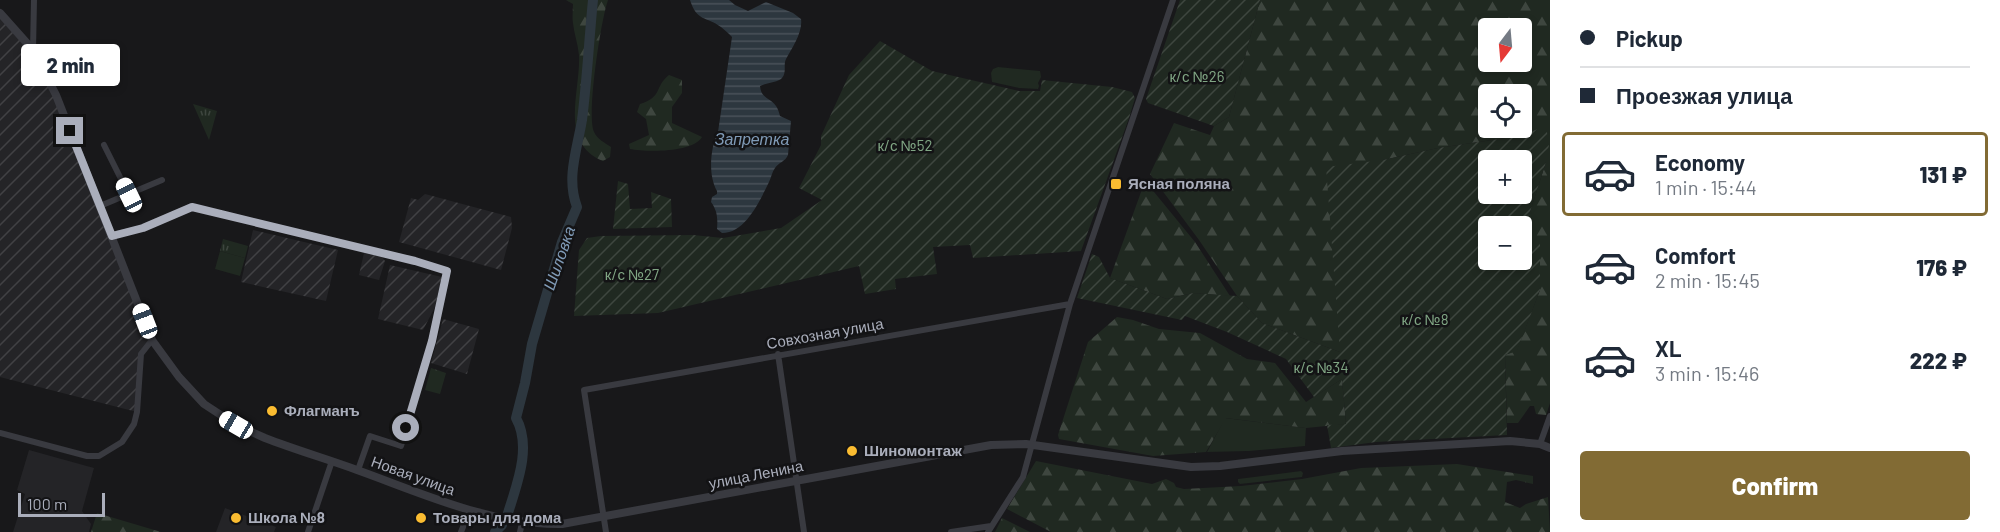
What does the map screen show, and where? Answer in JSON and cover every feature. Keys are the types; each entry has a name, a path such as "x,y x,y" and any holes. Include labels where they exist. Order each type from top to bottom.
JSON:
{"street":[{"path":"33,50 34,0"},
{"path":"951,532 989,529 1023,477 1070,304 1173,0"},
{"name":"Новая улица","path":"0,13 33,50 56,95 152,340 179,377 204,404 217,414 265,438 331,464 358,470 486,515"},
{"path":"104,144 129,195"},
{"path":"100,206 162,180"},
{"path":"112,236 143,228 192,207 415,261 447,271 432,341 401,446 370,436 358,470"},
{"name":"Совхозная улица","path":"603,517 584,390 1070,304"},
{"path":"0,433 87,456 99,456 122,442 134,424 137,412 141,354 152,340"},
{"path":"778,354 804,532"},
{"path":"1540,444 1550,416"},
{"name":"улица Ленина","path":"486,515 519,522 562,524 990,445 1031,444 1191,467 1220,466 1377,448 1510,441 1540,444 1550,448"},
{"path":"308,532 331,464"},
{"path":"461,532 470,510"},
{"path":"603,517 606,532"},
{"path":"519,522 520,532"}],"shaded area":[{"path":"0,17 30,52 54,96 152,340 141,354 137,412 0,377"},
{"path":"425,194 511,217 512,228 501,270 399,242 411,198 418,200"},
{"path":"253,230 338,250 326,301 241,282"},
{"path":"364,253 382,257 385,261 379,280 359,275"},
{"path":"390,265 442,277 435,307 423,330 378,319"},
{"path":"443,319 479,329 467,374 431,363"},
{"path":"29,450 94,468 82,511 91,524 89,532 13,532 25,494 17,490"},
{"name":"Школа №8","path":"225,508 276,527 274,532 216,532"}],"green space":[{"path":"566,0 608,0 598,46 592,107 594,132 599,139 611,147 610,157 603,161 589,153 576,129 579,55 573,21 573,4"},
{"name":"к/с №26","path":"1180,0 1260,0 1229,117 1214,126 1148,103 1146,99"},
{"path":"1260,0 1550,0 1550,403 1546,415 1536,414 1534,406 1530,406 1518,423 1507,423 1505,355 1517,350 1540,290 1540,242 1532,242 1532,216 1529,216 1546,162 1546,127 1532,132 1532,84 1478,84 1478,138 1506,138 1438,148 1383,160 1340,352 1262,323 1237,296 1150,174 1174,123 1210,135 1214,126 1229,117"},
{"name":"к/с №52","path":"880,41 932,71 1019,91 1040,91 1042,80 1112,87 1132,92 1135,98 1129,118 1081,251 973,258 970,245 933,247 937,274 895,279 896,289 865,294 859,266 658,313 574,316 579,250 587,238 693,235 723,238 781,228 822,200 799,188 821,145 821,136 849,75"},
{"path":"998,67 1040,71 1038,89 1019,88 992,82 991,73"},
{"path":"669,75 682,80 682,93 672,107 672,123 702,137 697,142 679,149 647,151 630,149 629,144 649,135 646,119 637,112 640,104 655,95 664,79"},
{"path":"193,104 217,111 209,140"},
{"name":"к/с №8","path":"1546,126 1549,145 1546,162 1529,216 1478,216 1478,270 1532,270 1532,242 1540,242 1540,290 1517,351 1505,355 1507,435 1376,442 1331,448 1327,425 1346,424 1342,379 1314,397 1286,359 1227,332 1185,316 1182,320 1077,298 1092,254 1099,257 1110,278 1167,299 1193,293 1237,296 1262,323 1340,352 1326,167 1383,160 1438,148 1506,138 1532,138 1532,131"},
{"path":"618,181 628,184 630,209 652,208 651,192 671,199 672,227 613,229"},
{"path":"1145,181 1195,242 1230,296 1193,293 1167,299 1110,278"},
{"path":"223,239 248,246 245,258 220,251"},
{"path":"220,251 245,258 240,276 215,269"},
{"path":"1117,317 1159,329 1200,333 1247,359 1275,363 1306,402 1342,379 1346,424 1306,428 1226,418 1206,452 1153,456 1059,439 1058,435 1088,342"},
{"path":"431,368 446,373 440,394 425,390"},
{"path":"1225,418 1306,428 1305,446 1207,452"},
{"path":"1036,461 1152,484 1166,479 1174,483 1176,487 1184,489 1241,486 1302,479 1361,468 1457,464 1533,476 1533,484 1516,480 1507,482 1505,502 1520,508 1548,497 1550,532 1051,532 1007,509"},
{"path":"1301,471 1302,477 1240,484 1238,482 1238,479"},
{"path":"97,513 161,532 91,532"},
{"path":"1002,518 1030,532 995,532"}],"water":[{"name":"Запретка","path":"690,0 729,0 748,11 766,2 793,13 801,19 799,34 785,61 782,78 760,86 764,96 776,106 780,116 791,121 788,155 774,170 751,214 745,222 731,232 722,233 717,229 717,214 711,202 717,191 712,177 711,162 718,132 732,37 721,27 702,18"}],"waterway":[{"name":"Шиловка","path":"508,513 523,453 521,429 516,418 532,344 562,242 577,207 572,175 584,105 593,0"},
{"name":"Шиловка","path":"495,532 502,525"}],"place":[{"name":"Ясная поляна","path":"1116,184"},
{"name":"Флагманъ","path":"272,411"},
{"name":"Шиномонтаж","path":"852,451"},
{"name":"Школа №8","path":"236,518"},
{"name":"Товары для дома","path":"421,518"}],"route":[{"path":"70,131 112,236 143,228 192,207 415,261 447,271 432,341 406,428"}],"park label":[{"name":"к/с №27","path":"632,275"},
{"name":"к/с №34","path":"1321,368"}]}
